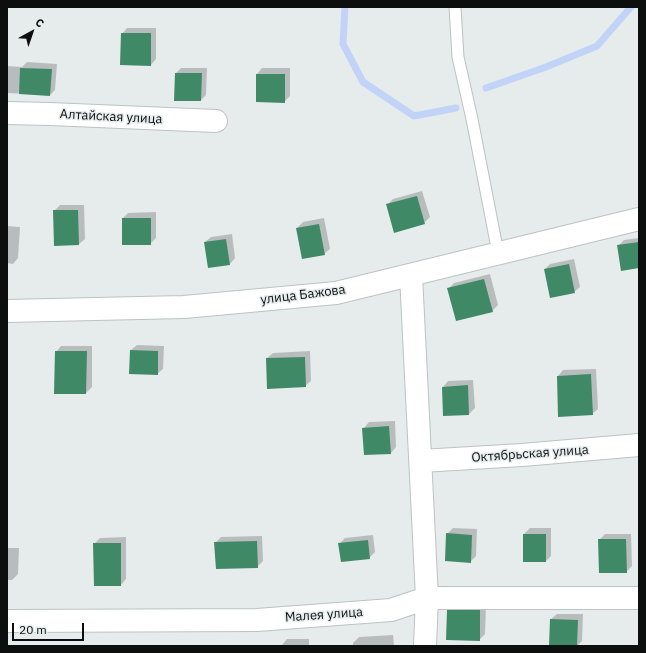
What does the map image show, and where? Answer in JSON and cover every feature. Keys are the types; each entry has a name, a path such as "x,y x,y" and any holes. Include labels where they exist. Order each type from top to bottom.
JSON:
{"street":[{"name":"Алтайская улица","path":"7,113 216,121"},
{"name":"улица Бажова","path":"7,311 184,307 336,293 639,219"},
{"path":"411,274 427,598 425,646"},
{"name":"Октябрьская улица","path":"421,461 522,455 639,445"},
{"name":"Малея улица","path":"7,621 257,620 391,610 427,598 639,598"}],"lane":[{"path":"455,7 458,57 472,119 498,253"}],"building":[{"path":"121,33 151,33 151,66 120,65"},
{"path":"20,68 52,69 50,96 19,94"},
{"path":"175,73 202,73 201,101 174,101"},
{"path":"256,74 285,74 285,103 256,102"},
{"path":"417,196 425,224 394,233 386,204"},
{"path":"53,210 78,210 79,245 54,246"},
{"path":"122,218 151,218 151,245 122,245"},
{"path":"319,224 325,255 302,259 296,228"},
{"path":"226,239 230,265 208,268 204,242"},
{"path":"639,242 639,268 621,271 617,245"},
{"path":"569,264 575,293 550,298 544,269"},
{"path":"484,279 493,312 456,321 447,288"},
{"path":"130,350 158,351 158,375 129,374"},
{"path":"55,351 87,351 86,394 54,394"},
{"path":"305,357 306,387 267,389 266,358"},
{"path":"591,374 593,415 558,417 557,376"},
{"path":"468,385 469,415 443,416 442,387"},
{"path":"389,426 391,454 364,455 362,428"},
{"path":"446,533 472,535 471,563 445,561"},
{"path":"523,534 546,534 546,562 523,562"},
{"path":"598,539 626,539 627,573 599,573"},
{"path":"368,540 370,559 341,562 338,543"},
{"path":"257,541 258,568 216,569 214,542"},
{"path":"93,543 121,543 121,586 94,586"},
{"path":"447,610 480,610 480,641 446,640"},
{"path":"550,619 578,620 577,646 549,646"}],"waterway":[{"path":"345,7 343,44 363,82 414,116 456,108"},
{"path":"486,88 546,67 597,46 631,7"}]}
